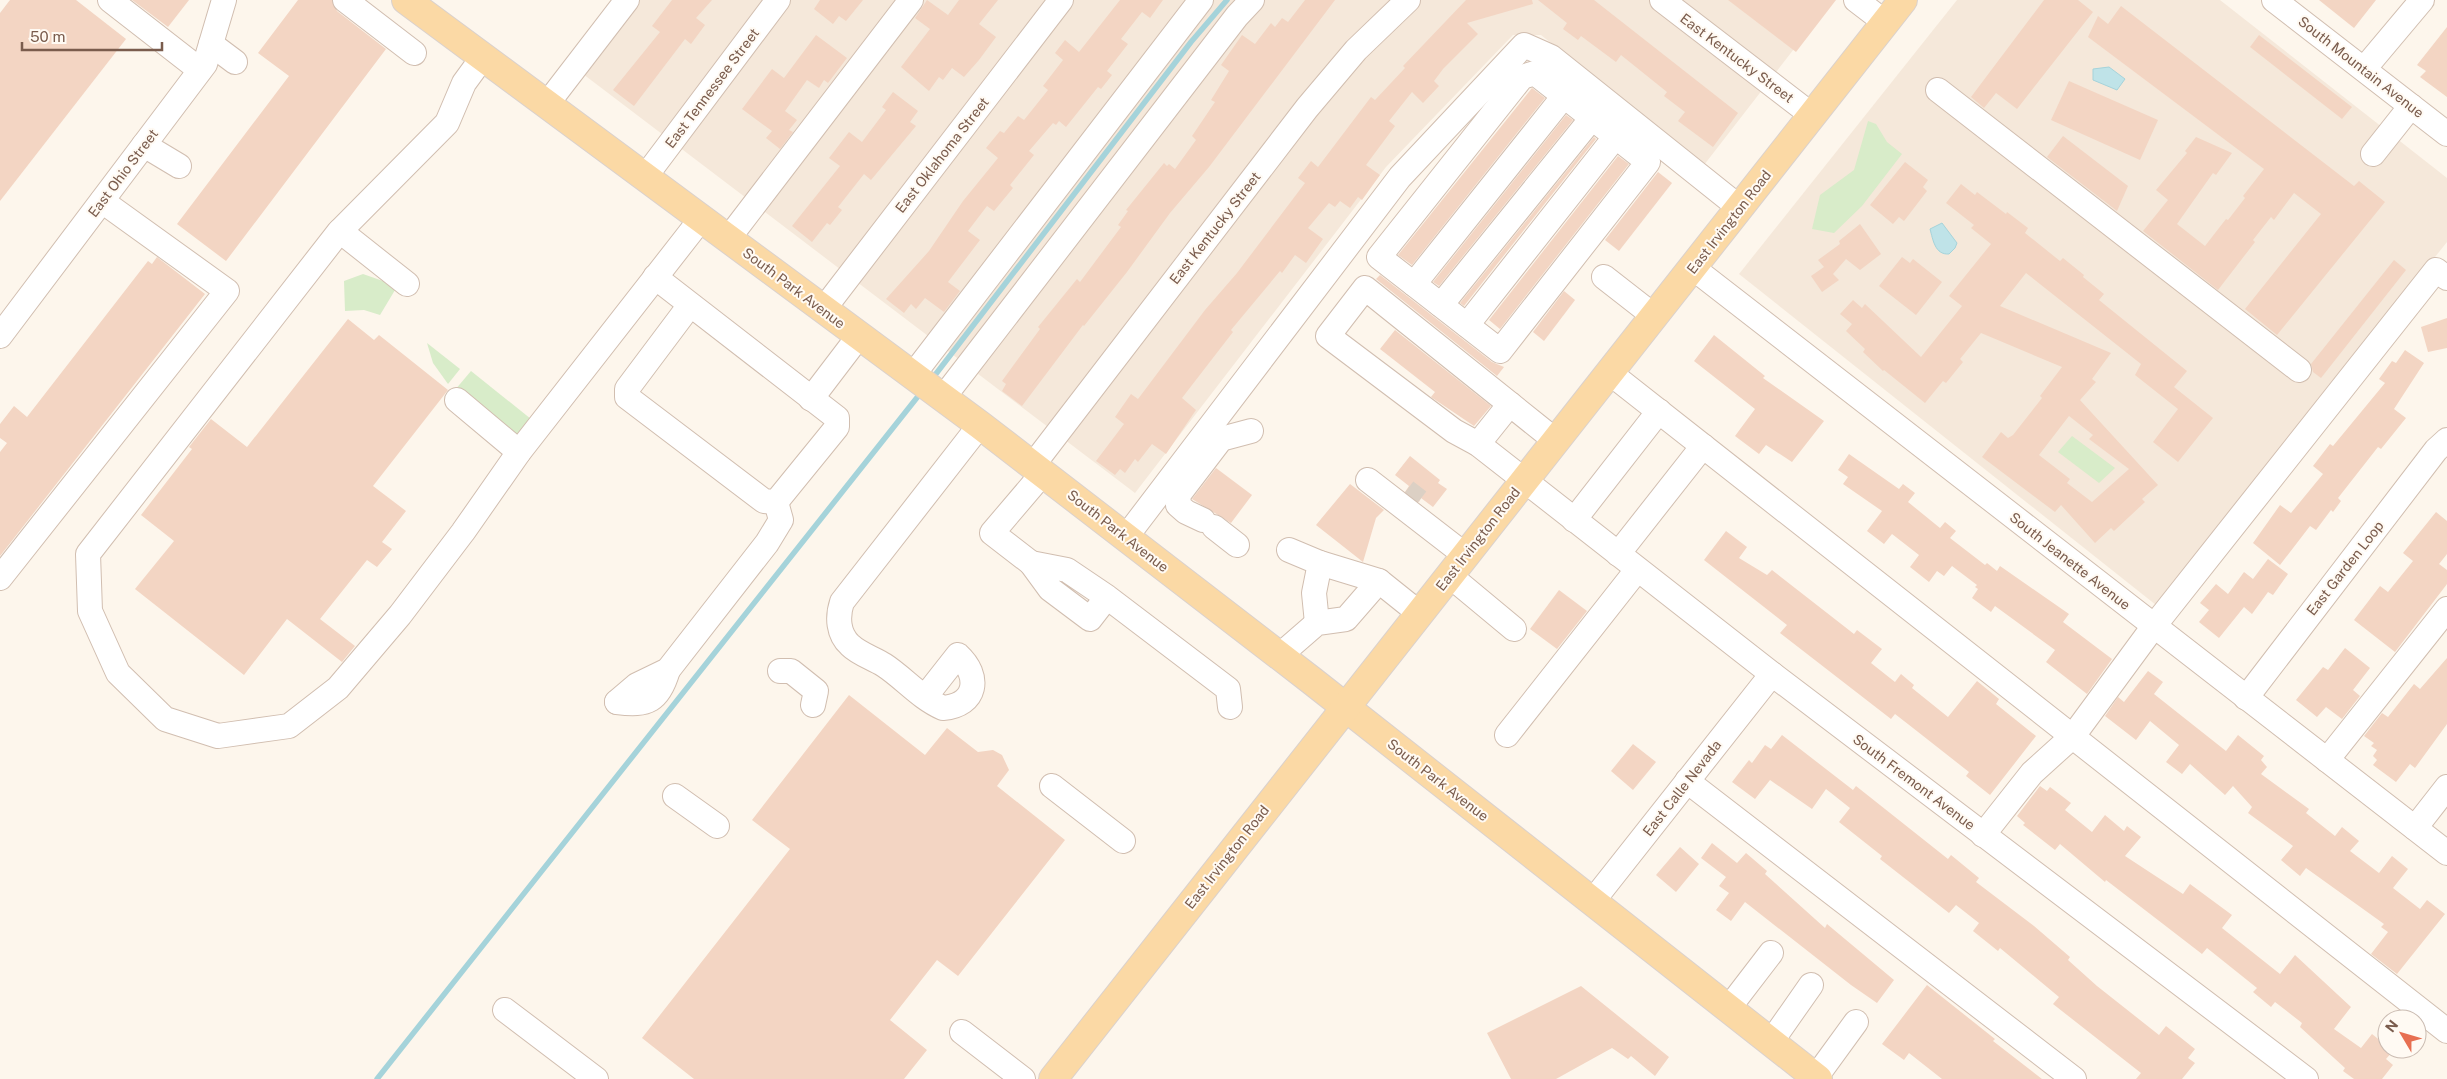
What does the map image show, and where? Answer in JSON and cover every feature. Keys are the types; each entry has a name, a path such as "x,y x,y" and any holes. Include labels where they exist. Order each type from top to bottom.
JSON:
{"main road":[{"name":"South Park Avenue","path":"406,0 1038,469 1345,706 1817,1078"},
{"name":"East Irvington Road","path":"1053,1079 1903,0"}],"street":[{"path":"110,0 200,70"},
{"name":"East Ohio Street","path":"0,336 205,64 224,0"},
{"path":"345,0 414,54"},
{"path":"547,104 627,0"},
{"name":"East Tennessee Street","path":"645,176 778,0"},
{"path":"728,239 911,0"},
{"name":"East Oklahoma Street","path":"823,310 1061,0"},
{"path":"914,376 1201,0"},
{"path":"940,395 1237,16 1252,0"},
{"name":"East Kentucky Street","path":"1032,563 992,533 1307,108 1356,50 1408,0"},
{"name":"East Kentucky Street","path":"1662,0 1813,116"},
{"path":"1856,0 1886,22"},
{"name":"South Mountain Avenue","path":"2274,0 2447,134"},
{"path":"2364,69 2422,0"},
{"path":"211,44 235,62"},
{"path":"1126,537 1400,177 1524,45 1551,57 1740,208"},
{"path":"484,57 464,82 447,124 340,232 88,554 90,611 118,673 165,719 218,736 289,726 338,688 400,615 464,532 519,452 701,219"},
{"path":"1535,72 1564,96 1648,162 1500,351 1379,257 1522,77 1535,72"},
{"path":"1938,90 2299,370"},
{"path":"1414,284 1564,96"},
{"path":"2373,154 2411,106"},
{"path":"1441,305 1592,118"},
{"path":"1467,325 1616,136"},
{"path":"144,145 179,166"},
{"path":"0,578 227,291 102,200"},
{"path":"340,232 407,284"},
{"name":"South Jeanette Avenue","path":"1693,268 2447,853"},
{"path":"1984,835 2032,773 2074,736 2154,626 2436,270 2447,278"},
{"path":"1604,277 1654,316"},
{"path":"655,278 837,418 836,427 776,502"},
{"name":"South Fremont Avenue","path":"1510,404 1365,288 1328,336 1454,431 1478,444 1772,674 2306,1079"},
{"path":"690,305 627,389 627,397 764,501 776,502"},
{"path":"811,399 859,336"},
{"path":"1610,373 2447,1031"},
{"path":"457,400 519,452"},
{"path":"1478,444 1510,404 1556,440"},
{"path":"1574,520 1659,411"},
{"path":"925,698 958,656 971,671 972,687 968,698 961,704 943,708 925,698 885,666 850,645 839,624 839,611 842,602 980,425"},
{"path":"1237,545 1178,505 1179,494 1221,439 1251,431"},
{"name":"East Garden Loop","path":"2246,698 2430,458 2447,440"},
{"path":"1618,554 1703,446"},
{"path":"1406,491 1373,474 1514,629"},
{"path":"668,670 767,543 781,520 776,502"},
{"path":"1289,550 1320,563 1379,581 1419,613"},
{"path":"1032,563 1050,589 1090,619 1107,597"},
{"path":"1032,563 1067,570 1107,597 1228,689 1230,707"},
{"path":"1318,623 1314,593 1320,563"},
{"path":"1507,734 1637,570"},
{"path":"1279,656 1318,623 1346,619 1379,581"},
{"path":"2327,760 2447,609"},
{"path":"780,671 791,671 816,690 813,705"},
{"name":"East Calle Nevada","path":"1592,902 1772,674"},
{"path":"1687,781 2074,1079"},
{"path":"1052,786 1123,841"},
{"path":"2415,828 2447,787"},
{"path":"676,796 717,826"},
{"path":"1728,1009 1770,953"},
{"path":"1771,1042 1811,986"},
{"path":"505,1010 596,1079"},
{"path":"1817,1078 1856,1022"},
{"path":"962,1032 1023,1079"}],"shaded area":[{"path":"640,0 1832,0 1704,165 1541,35 1513,35 1386,167 1135,493 583,74"},
{"path":"1957,0 2220,0 2447,178 2447,242 2156,605 1739,274"}],"green space":[{"path":"1868,121 1876,124 1887,142 1902,154 1862,206 1834,233 1812,229 1820,195 1854,170"},
{"path":"363,274 383,281 395,290 380,315 364,310 345,311 344,281"},
{"path":"427,343 460,369 448,384 433,363"},
{"path":"471,371 531,419 505,452 449,397"},
{"path":"2072,436 2115,468 2099,483 2058,452"}],"water":[{"path":"2109,67 2125,79 2117,90 2093,80 2093,69"},
{"path":"1942,223 1957,243 1949,254 1944,254 1938,249 1930,229"}],"building":[{"path":"10,0 76,0 126,39 0,201 0,13"},
{"path":"132,0 189,0 168,27"},
{"path":"298,0 332,0 337,11 386,49 226,261 177,224 289,76 258,53"},
{"path":"672,0 712,0 696,18 705,25 691,44 685,39 634,106 613,90 660,32 652,26"},
{"path":"820,0 863,0 846,21 839,16 833,24 814,9"},
{"path":"927,0 948,15 959,0 998,0 979,24 996,37 979,60 964,77 952,68 943,80 939,77 929,91 901,67 930,29 915,18"},
{"path":"1120,0 1163,0 1150,18 1142,12 1121,39 1128,44 1107,71 1112,75 1101,89 1098,87 1066,127 1059,121 1056,125 1053,123 1029,151 1034,155 1010,185 1013,188 994,211 987,206 968,231 980,240 948,282 960,291 944,312 925,298 916,309 911,304 904,313 886,299 929,251 963,201 998,158 986,148 1000,131 1004,133 1018,116 1024,120 1048,90 1043,86 1063,60 1055,53 1065,40 1079,52"},
{"path":"1305,0 1335,0 1209,167 1170,213 1127,272 1083,325 1022,406 1002,391 1006,384 1002,381 1040,329 1038,327 1077,279 1080,282 1121,227 1118,225 1128,211 1126,210 1164,163 1167,166 1169,164 1175,169 1196,140 1192,136 1215,102 1211,100 1229,71 1221,65 1242,35 1255,44 1271,23 1275,27 1282,18 1288,22"},
{"path":"1466,0 1532,0 1533,4 1467,23 1478,34 1443,69 1434,81 1439,86 1423,103 1412,92 1389,121 1395,126 1366,165 1380,175 1362,200 1358,197 1350,208 1340,201 1335,207 1329,203 1308,228 1323,239 1306,263 1295,255 1282,273 1280,271 1231,330 1233,332 1182,398 1196,410 1166,454 1152,444 1138,462 1135,459 1125,473 1120,469 1115,475 1096,461 1124,424 1115,417 1131,394 1138,399 1205,310 1237,273 1305,183 1298,178 1311,161 1318,167 1371,97 1375,100 1405,68 1403,66"},
{"path":"1538,0 1594,0 1738,113 1713,147 1678,121 1685,112 1664,96 1667,92 1621,55 1616,62 1581,36 1578,40 1563,29 1567,23"},
{"path":"1728,0 1836,0 1796,52"},
{"path":"2044,0 2078,0 2093,12 2017,109 1996,93 1984,108 1971,97"},
{"path":"2319,0 2376,0 2354,28"},
{"path":"2121,6 2354,186 2359,181 2385,202 2277,335 2245,309 2321,214 2294,193 2274,220 2271,217 2253,240 2255,242 2218,290 2143,231 2168,200 2156,190 2187,153 2185,151 2196,137 2232,153 2216,175 2213,173 2177,224 2205,246 2245,198 2243,196 2264,169 2088,37 2098,16 2108,24"},
{"path":"2447,27 2447,97 2420,77 2426,71 2417,65"},
{"path":"816,35 847,58 828,83 824,80 819,88 807,80 785,111 797,120 789,130 793,132 780,149 766,138 772,131 742,109 772,69 784,78"},
{"path":"2259,35 2352,107 2342,119 2250,47"},
{"path":"2069,81 2158,120 2140,160 2051,120"},
{"path":"1532,88 1545,98 1412,265 1398,255"},
{"path":"893,92 918,111 910,122 916,126 871,180 864,174 838,207 842,210 830,225 827,223 812,242 792,226 840,166 829,158 849,132 862,142 886,110 882,107"},
{"path":"1566,115 1573,120 1439,286 1433,282"},
{"path":"2063,136 2128,186 2117,211 2047,157"},
{"path":"1594,137 1596,139 1464,306 1460,303"},
{"path":"1618,156 1629,164 1500,329 1489,320"},
{"path":"1905,162 1928,180 1923,187 1927,191 1904,221 1899,217 1893,224 1870,205"},
{"path":"1658,172 1672,183 1619,251 1605,240"},
{"path":"1961,184 1975,195 1977,192 2028,228 2025,233 2060,261 2063,258 2104,294 2099,300 2187,371 2174,387 2213,418 2178,462 2153,442 2178,409 2135,375 2141,364 2026,273 2000,306 2111,353 2092,379 2096,382 2080,400 2158,485 2142,499 2145,502 2114,531 2111,528 2095,543 2061,505 2055,512 1982,457 2001,432 2008,438 2013,435 2042,398 2040,396 2062,367 1981,333 1960,359 1963,362 1946,383 1943,381 1925,403 1883,371 1863,352 1865,349 1846,331 1852,324 1840,314 1853,300 1862,308 1865,304 1921,357 1962,306 1949,296 1991,244 1971,228 1974,225 1946,203","holes":["2069,416 2093,435 2089,439 2129,469 2092,502 2067,483 2070,479 2039,455"]},
{"path":"1860,224 1881,254 1860,270 1846,259 1833,274 1839,280 1822,292 1811,276 1824,267 1818,260 1840,244 1839,241"},
{"path":"157,257 205,294 0,556 0,452 7,443 0,438 0,424 14,406 27,417 148,261 152,264"},
{"path":"1902,257 1910,263 1913,259 1942,282 1916,315 1879,286"},
{"path":"2394,260 2406,270 2321,378 2313,372 2311,364"},
{"path":"1380,275 1492,362 1504,367 1497,376 1376,279"},
{"path":"1564,291 1575,300 1544,341 1533,332"},
{"path":"2447,318 2447,348 2428,352 2421,327"},
{"path":"348,319 374,340 379,335 448,390 373,486 406,511 382,542 392,549 377,567 367,560 320,619 355,646 342,662 287,619 244,675 135,589 174,541 141,515 192,449 189,447 211,419 247,447"},
{"path":"1395,330 1491,406 1474,426 1431,397 1435,392 1380,349"},
{"path":"1714,335 1765,376 1763,378 1824,421 1792,462 1766,445 1759,454 1735,436 1755,409 1694,361"},
{"path":"2405,350 2424,363 2394,409 2406,418 2381,449 2378,447 2338,498 2341,501 2333,512 2331,510 2316,530 2310,526 2280,565 2253,543 2280,505 2291,513 2323,474 2313,466 2330,444 2333,446 2385,383 2379,379 2392,361 2396,363"},
{"path":"1849,454 1899,489 1903,484 1915,493 1908,502 1940,528 1945,522 1956,531 1950,538 1985,565 1987,563 1997,571 2000,566 2069,614 2063,622 2112,659 2087,694 2046,662 2055,650 1995,606 1991,612 1972,598 1978,589 1975,587 1977,585 1952,566 1944,576 1937,571 1929,582 1910,567 1919,555 1892,534 1884,544 1867,531 1882,511 1843,484 1848,477 1838,470"},
{"path":"1410,456 1440,480 1438,483 1447,489 1433,507 1421,498 1419,502 1405,492 1409,486 1395,475"},
{"path":"1216,468 1252,495 1231,523 1192,499"},
{"path":"1350,484 1384,510 1376,518 1363,562 1316,525"},
{"path":"2436,512 2447,521 2447,554 2439,564 2447,570 2447,584 2395,652 2354,620 2380,586 2388,592 2413,561 2403,553"},
{"path":"1726,531 1747,547 1739,558 1767,575 1772,570 1854,634 1857,630 1882,649 1871,663 1895,682 1901,674 1914,685 1912,688 1948,717 1977,681 1999,699 1996,704 2036,736 1990,795 1966,776 1969,772 1895,714 1891,719 1780,633 1787,625 1704,560"},
{"path":"2268,559 2288,574 2273,595 2268,592 2252,614 2244,607 2219,638 2199,622 2209,610 2200,603 2216,584 2228,594 2244,572 2253,579"},
{"path":"1559,590 1587,611 1557,649 1530,629"},
{"path":"2345,648 2370,668 2353,690 2360,696 2342,719 2326,707 2317,717 2296,700 2323,667 2328,670"},
{"path":"2447,658 2447,724 2415,768 2410,764 2396,782 2373,765 2377,760 2373,756 2377,750 2371,746 2374,743 2364,736 2382,713 2388,717 2414,684 2420,689"},
{"path":"2148,671 2163,682 2154,694 2226,751 2238,735 2264,756 2261,760 2267,767 2261,774 2309,809 2306,813 2335,836 2342,827 2359,841 2350,851 2379,873 2392,856 2408,869 2393,888 2420,909 2427,900 2445,914 2397,974 2371,954 2388,932 2381,927 2384,924 2306,868 2300,876 2281,860 2293,846 2248,813 2252,807 2233,786 2225,795 2190,764 2182,774 2166,762 2179,745 2150,721 2136,740 2105,716 2118,697 2124,702"},
{"path":"849,695 925,755 947,728 978,752 993,750 1002,755 1009,770 997,786 1065,840 958,976 937,960 890,1020 927,1050 904,1079 694,1079 642,1038 790,849 752,820"},
{"path":"1782,735 1853,790 1856,786 1948,859 1951,855 1979,878 1976,882 2034,926 2070,957 2068,960 2097,986 2159,1035 2166,1026 2195,1049 2188,1058 2195,1063 2182,1079 2136,1079 2141,1073 2053,1004 2059,997 2000,948 1998,951 1973,931 1979,923 1956,905 1949,913 1880,859 1882,856 1839,822 1850,808 1826,789 1812,809 1770,780 1755,799 1732,782 1749,760 1752,763 1765,745 1771,749"},
{"path":"1633,744 1656,762 1633,790 1611,771"},
{"path":"2040,786 2047,791 2050,787 2071,803 2065,810 2092,832 2105,815 2124,831 2127,826 2141,837 2125,856 2183,894 2190,884 2232,915 2222,928 2280,974 2295,955 2351,1007 2334,1029 2361,1048 2372,1034 2377,1038 2377,1059 2386,1059 2393,1065 2382,1079 2354,1079 2343,1071 2345,1068 2300,1027 2302,1023 2275,1002 2271,1007 2253,992 2257,988 2207,948 2202,954 2106,880 2105,882 2060,844 2055,850 2023,825 2025,823 2017,816"},
{"path":"1712,843 1737,863 1746,853 1767,871 1765,874 1825,928 1827,924 1894,980 1877,1003 1851,985 1745,902 1731,921 1716,910 1729,893 1719,886 1726,877 1701,858"},
{"path":"1680,847 1699,864 1676,892 1656,875"},
{"path":"1927,985 1995,1039 1993,1041 2042,1079 1942,1079 1909,1053 1904,1060 1882,1044"},
{"path":"1581,986 1669,1057 1655,1076 1631,1056 1628,1059 1612,1048 1556,1079 1511,1079 1487,1033"}],"waterway":[{"path":"932,379 1191,42 1227,0"},
{"path":"377,1079 923,390"}],"tunnel":[{"path":"1406,491 1419,501"}]}
